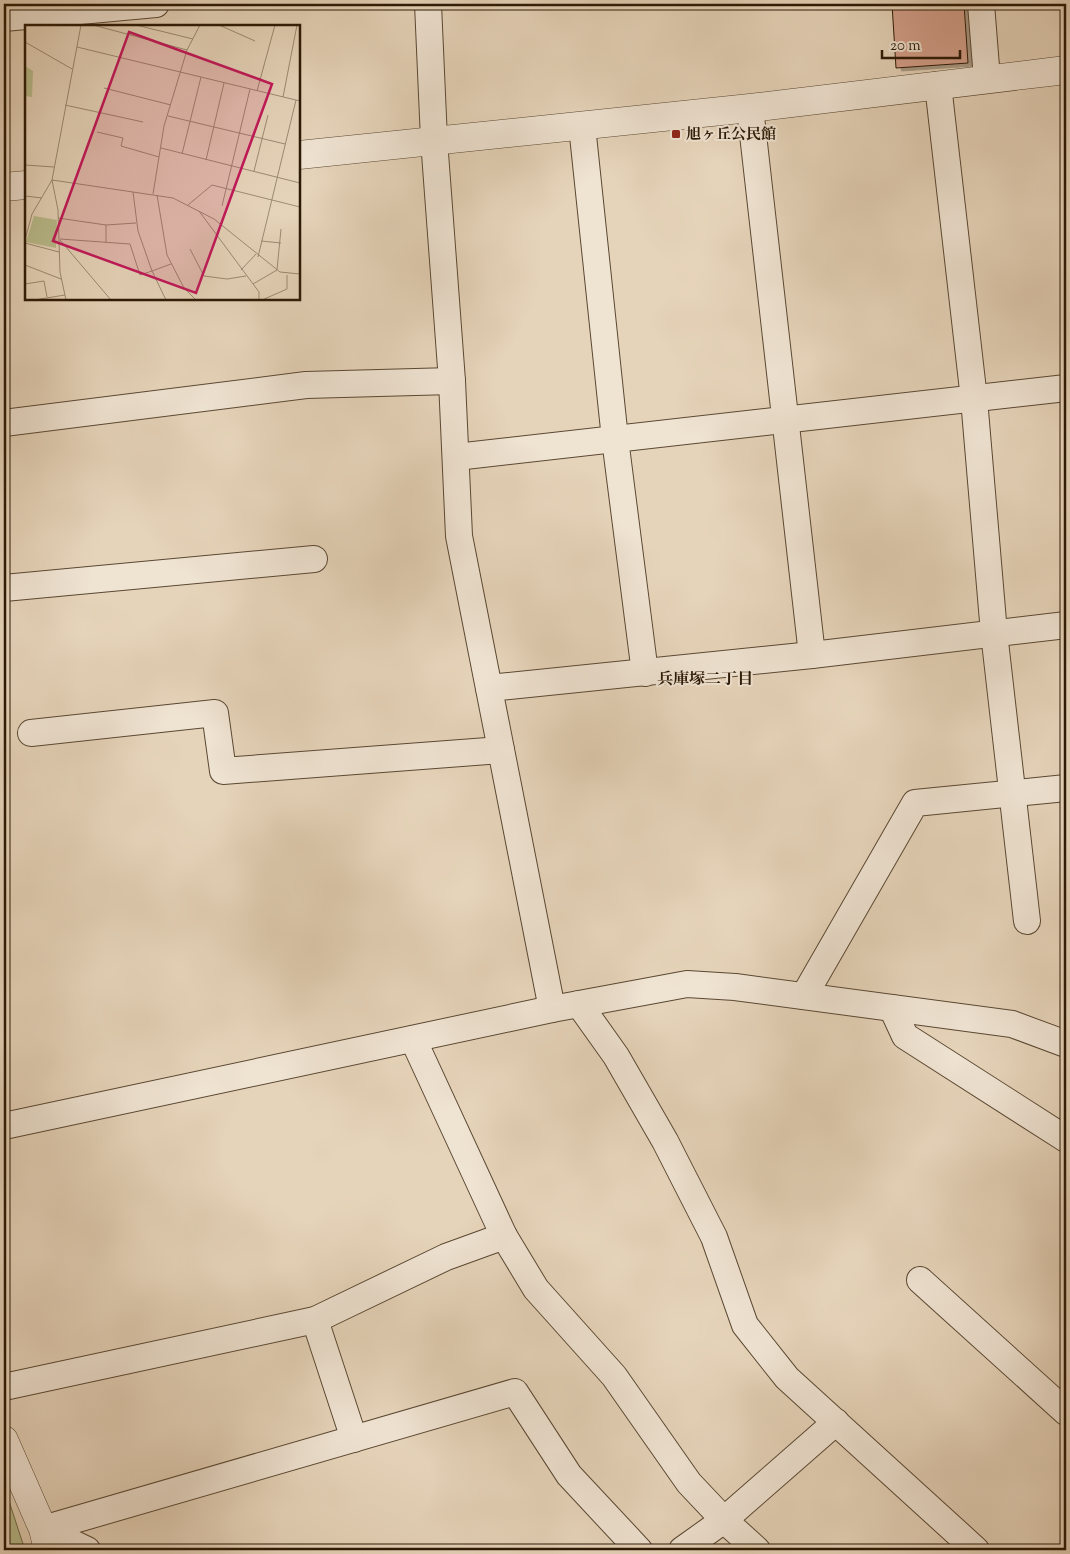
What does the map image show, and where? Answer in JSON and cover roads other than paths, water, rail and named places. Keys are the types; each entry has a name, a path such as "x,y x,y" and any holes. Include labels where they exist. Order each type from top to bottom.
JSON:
{"street":[{"path":"4,18 156,4"},
{"path":"428,4 434,140 452,381 459,536 552,1009"},
{"path":"981,4 987,79"},
{"path":"300,155 750,108 1066,70"},
{"path":"938,85 974,399 994,633 1027,921"},
{"path":"750,108 812,655"},
{"path":"582,126 615,439 645,673"},
{"path":"4,187 25,185"},
{"path":"4,423 306,385 452,381"},
{"path":"456,457 1066,388"},
{"path":"4,588 314,559"},
{"path":"489,688 812,655 1066,625"},
{"path":"31,733 215,713 223,772 501,750"},
{"path":"804,996 915,803 1066,788"},
{"path":"4,1126 552,1009 687,984 735,987 1012,1024 1066,1044"},
{"path":"579,1004 616,1056 665,1141 714,1237 745,1325 787,1378 976,1550"},
{"path":"892,1008 905,1036 1066,1139"},
{"path":"413,1039 504,1236 536,1289 614,1376 689,1483 724,1520 757,1550"},
{"path":"4,1387 315,1320 446,1257 504,1236"},
{"path":"920,1280 1066,1412"},
{"path":"315,1320 354,1439"},
{"path":"45,1540 354,1439 515,1392 570,1475 639,1550"},
{"path":"682,1550 724,1520 836,1422"},
{"path":"4,1440 45,1540"},
{"path":"45,1540 86,1550"}],"place":[{"name":"旭ヶ丘公民館","path":"676,134"}],"district":[{"name":"兵庫塚二丁目","path":"705,678"}]}
